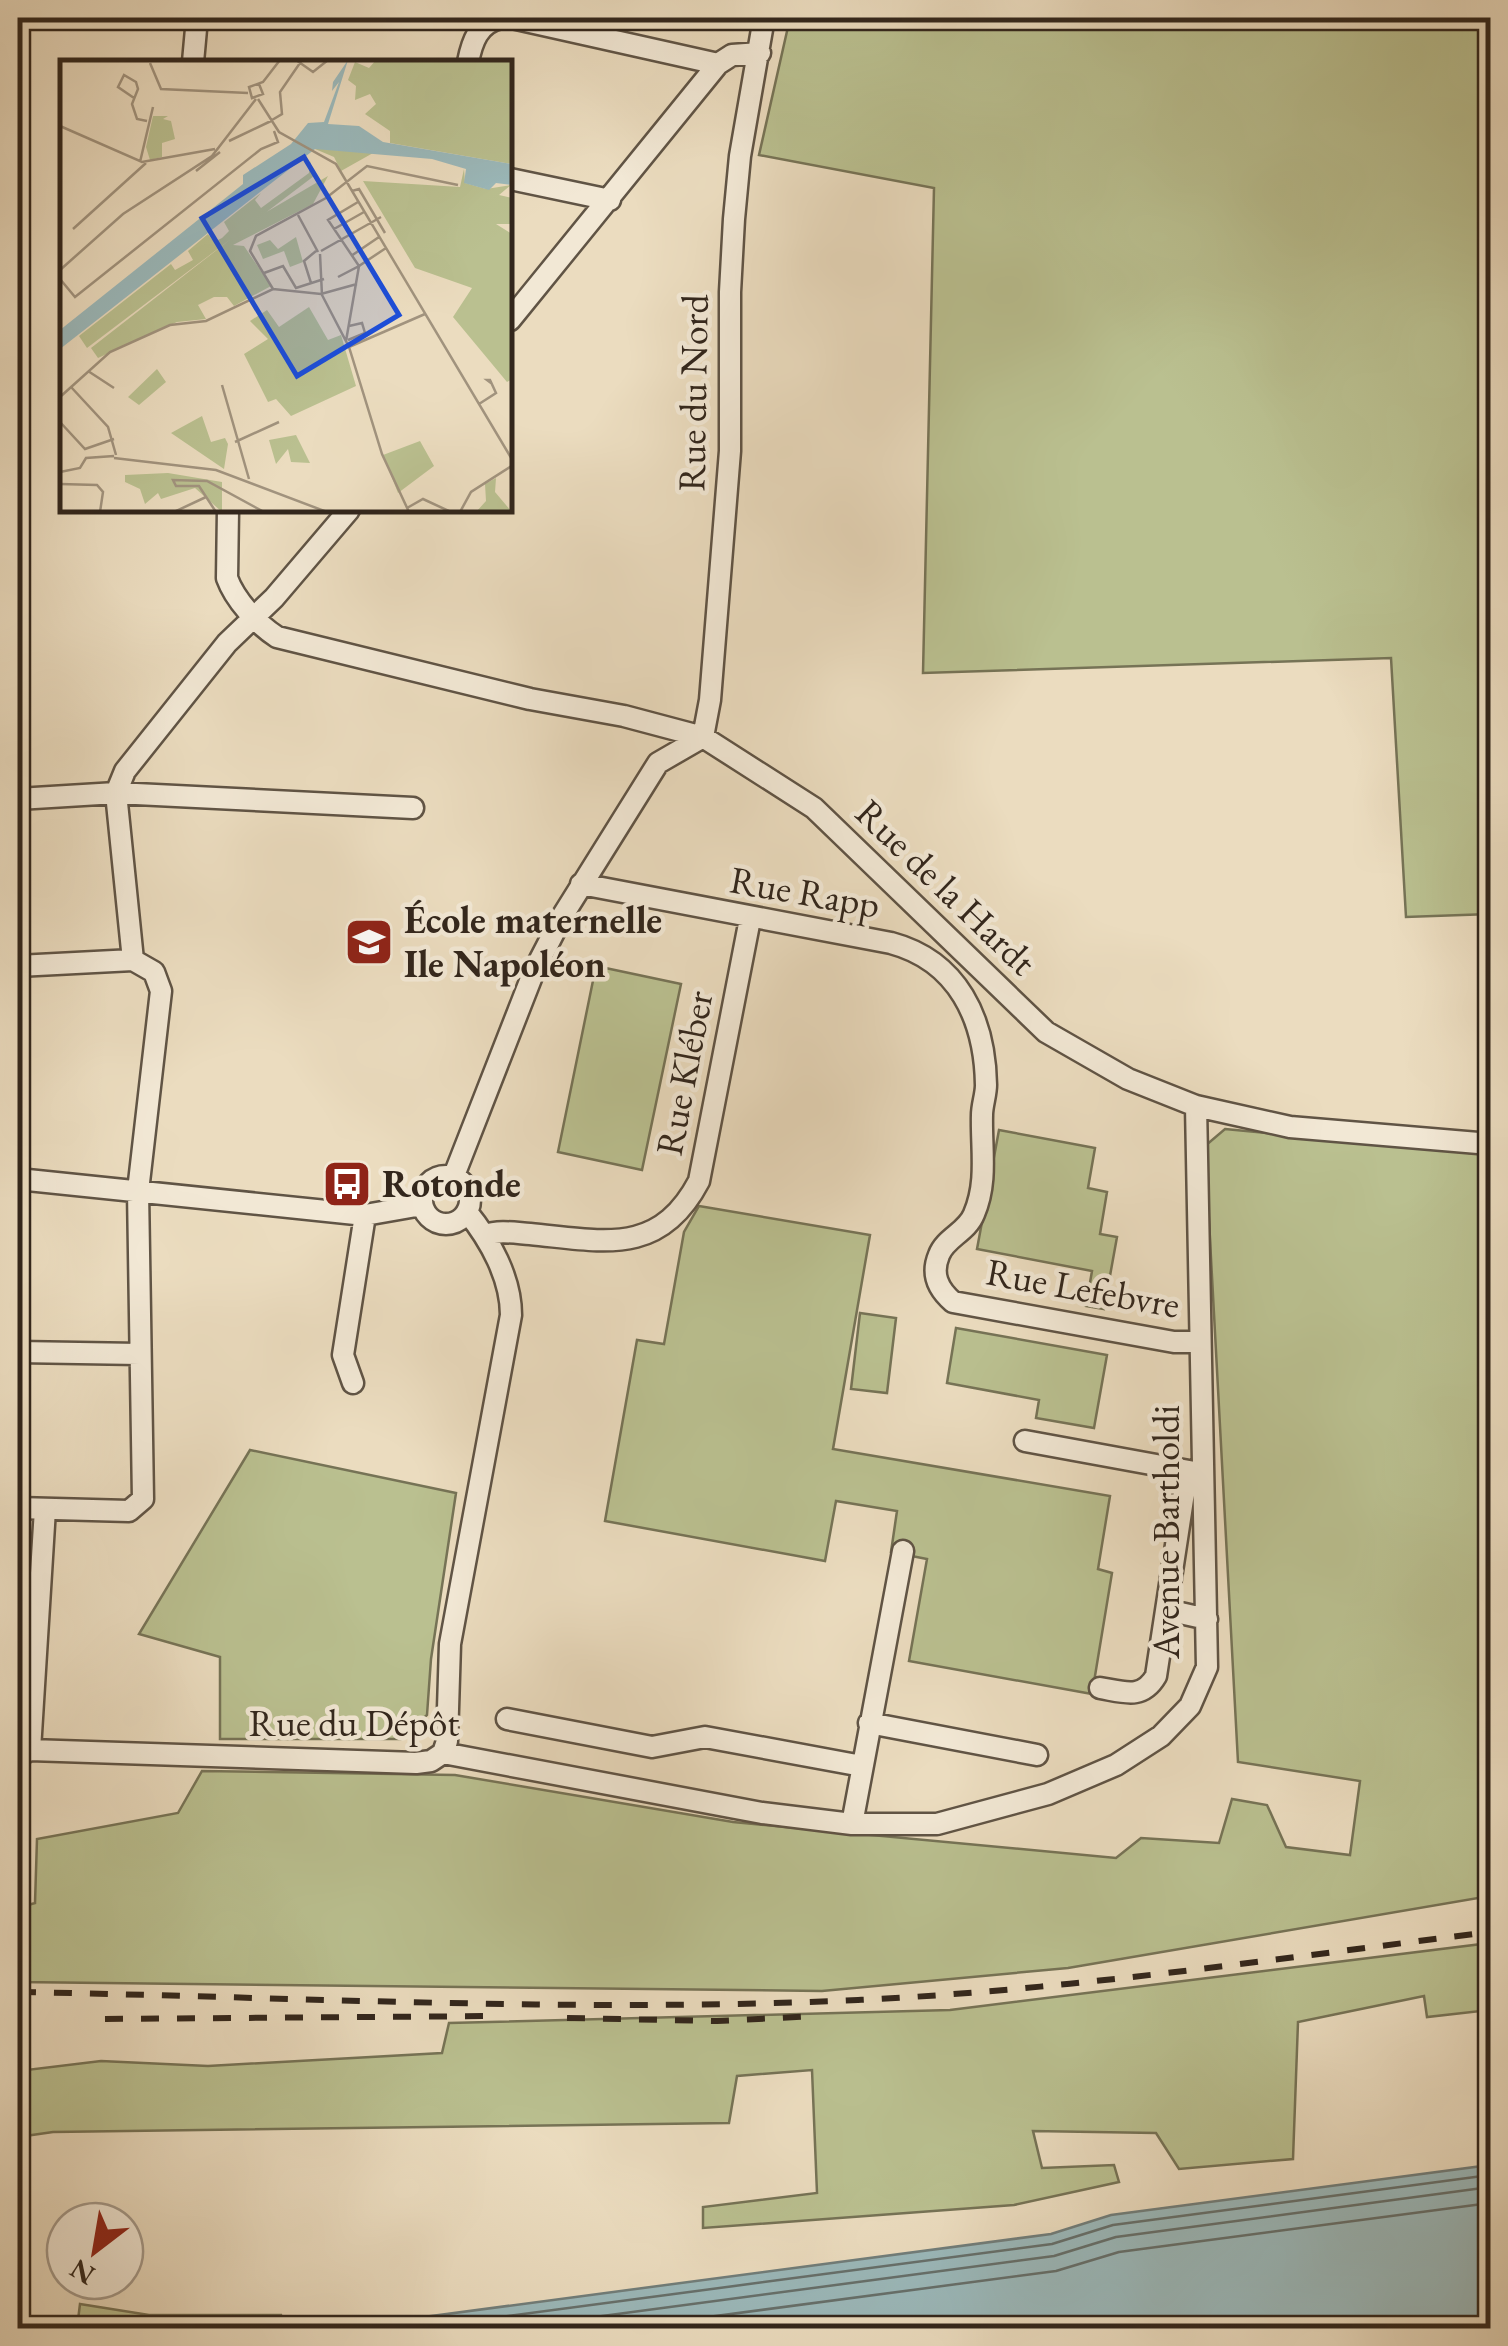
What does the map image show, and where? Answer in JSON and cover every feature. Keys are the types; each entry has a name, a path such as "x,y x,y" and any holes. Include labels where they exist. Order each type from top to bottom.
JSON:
{"street":[{"path":"192,60 196,18"},
{"path":"469,60 476,34 492,20 501,18"},
{"path":"512,18 718,64"},
{"name":"Rue du Nord","path":"703,737 710,700 728,484 730,292 736,203 740,156 764,18"},
{"path":"512,318 718,64 732,55 760,52"},
{"path":"512,178 610,200"},
{"path":"228,512 226,578 230,589 254,616"},
{"path":"133,960 116,793 125,772 228,643 347,512"},
{"name":"Rue de la Hardt","path":"254,616 277,637 530,700 646,721 703,737 814,808 1046,1032 1128,1078 1196,1106 1290,1127 1490,1144"},
{"path":"646,721 658,763"},
{"path":"453,1178 534,971 581,884 658,763 703,737"},
{"path":"18,799 116,793 413,808"},
{"name":"Rue Rapp","path":"581,884 891,943 914,952 941,968 970,1004 979,1032 986,1087"},
{"name":"Rue Kléber","path":"484,1234 627,1240 659,1228 683,1208 699,1181 750,919"},
{"path":"18,966 133,960 154,972 160,991 138,1191 143,1499 129,1511 18,1508"},
{"name":"Rue Lefebvre","path":"986,1087 982,1115 985,1158 974,1214 963,1231 938,1254 935,1279 941,1292 953,1302 1174,1342 1199,1342"},
{"name":"Avenue Bartholdi","path":"852,1824 936,1824 1048,1794 1116,1765 1162,1736 1190,1706 1206,1667 1207,1619 1195,1473 1199,1342 1196,1106"},
{"path":"444,1753 450,1644 511,1315 504,1277 484,1234 467,1212 469,1194 465,1185 453,1178 440,1177 425,1188 422,1205 434,1221 453,1223 467,1212"},
{"path":"18,1179 366,1215 422,1205"},
{"path":"353,1383 343,1355 366,1215"},
{"path":"18,1352 140,1354"},
{"path":"1025,1441 1195,1473 1156,1676 1149,1688 1137,1694 1100,1688"},
{"path":"24,1753 44,1508"},
{"path":"852,1824 903,1550"},
{"path":"1167,1610 1207,1619"},
{"path":"508,1719 652,1748 705,1737 862,1766"},
{"path":"870,1723 1037,1755"},
{"name":"Rue du Dépôt","path":"24,1753 416,1763 431,1761 444,1753 762,1813 852,1824"}],"green space":[{"path":"790,18 1490,18 1490,914 1406,917 1391,658 923,673 934,188 759,155"},
{"path":"596,966 681,984 642,1170 558,1152"},
{"path":"1225,1129 1490,1155 1490,1896 1068,1968 822,1991 18,1982 18,1908 35,1903 37,1839 178,1813 202,1771 455,1775 733,1822 1116,1858 1141,1838 1219,1843 1232,1799 1267,1805 1286,1847 1350,1855 1360,1781 1238,1762 1205,1146"},
{"path":"999,1130 1095,1148 1088,1188 1107,1192 1100,1234 1117,1237 1104,1309 1086,1306 1092,1271 977,1249"},
{"path":"699,1206 870,1235 833,1449 1110,1496 1098,1569 1112,1573 1092,1694 909,1661 927,1559 891,1552 897,1511 836,1501 825,1561 605,1521 637,1340 664,1344 684,1232"},
{"path":"860,1313 896,1318 887,1393 851,1389"},
{"path":"956,1328 1107,1355 1094,1428 1036,1418 1039,1400 947,1383"},
{"path":"250,1450 456,1493 431,1659 427,1715 401,1739 220,1739 220,1657 139,1634"},
{"path":"1490,1943 1490,2010 1427,2017 1424,1996 1298,2022 1293,2159 1179,2169 1156,2133 1033,2131 1042,2168 1114,2165 1119,2182 1014,2205 703,2228 703,2207 817,2193 812,2070 737,2076 729,2123 53,2132 18,2137 18,2071 101,2061 208,2066 442,2053 449,2023 950,2010"},
{"path":"80,2304 149,2315 281,2315 284,2328 77,2328"}],"water":[{"path":"1490,2165 1490,2328 341,2328 1051,2234 1111,2215"}],"railway":[{"path":"18,1992 438,2003 648,2005 858,2000 1096,1981 1490,1932"},
{"path":"105,2019 497,2016"},
{"path":"567,2018 717,2021 817,2016"}],"place":[{"name":"École maternelle Ile Napoléon","path":"369,942"},
{"name":"Rotonde","path":"347,1184"}]}
